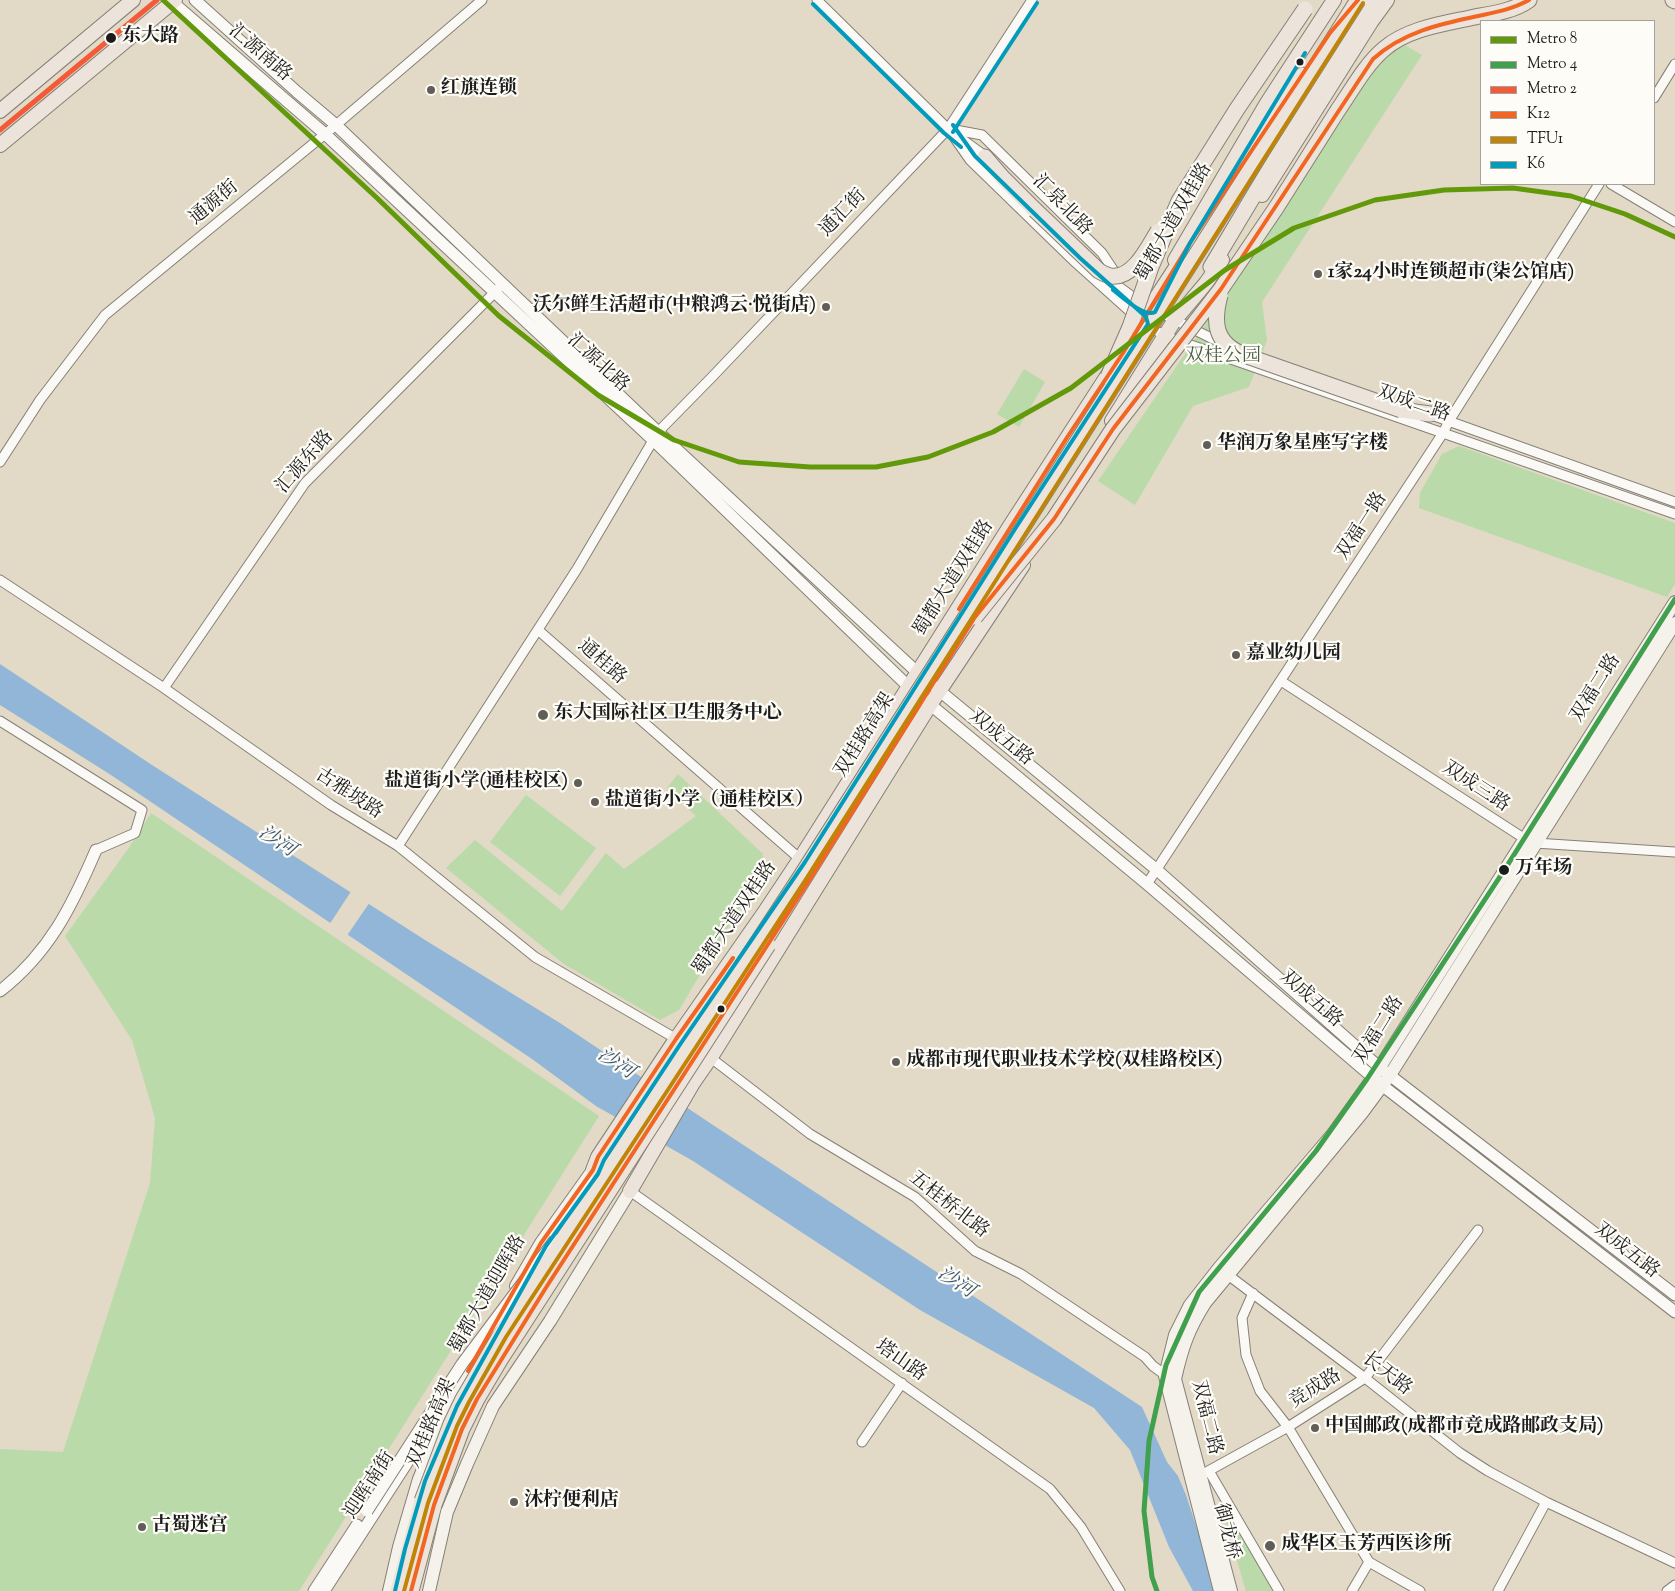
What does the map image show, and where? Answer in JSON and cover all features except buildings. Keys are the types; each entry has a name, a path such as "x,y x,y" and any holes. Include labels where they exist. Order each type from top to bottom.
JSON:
{"highway":[{"path":"985,157 1035,210 1099,271 1110,276 1122,275 1135,265 1179,201 1310,0"},
{"path":"1211,267 1315,94 1375,0"},
{"path":"972,615 1054,519 1113,429 1221,289 1373,59 1385,48 1413,33 1437,25 1515,8 1529,0"},
{"path":"1150,308 1190,243 1330,33 1361,3"},
{"path":"1336,63 1361,3"},
{"name":"双桂路高架","path":"428,1503 451,1424 467,1391 598,1168 801,876 972,615 1361,3"},
{"path":"972,615 1024,515 1081,424 1117,360 1162,237 1179,201"},
{"path":"1221,289 1215,317 1216,326 1224,342 1230,348 1244,355 1401,410 1430,414"},
{"name":"双桂路高架","path":"428,1503 477,1399 500,1360 807,884 972,615"},
{"path":"398,1591 428,1503"},
{"path":"412,1591 428,1503"}],"main road":[{"path":"0,112 133,0"},
{"name":"蜀都大道双桂路","path":"598,1168 661,1062 800,859 1030,494 1142,322 1185,240 1295,58 1334,0"},
{"path":"1174,321 1206,283 1222,260 1371,22 1387,0"},
{"path":"0,146 173,1"},
{"path":"429,1591 448,1512 493,1406 550,1321 630,1191 631,1176 711,1057 930,705 1010,586 1174,321 1211,267"},
{"name":"双福二路","path":"1209,1506 1170,1377 1175,1335 1181,1321 1190,1305 1223,1271 1381,1076 1530,841 1675,602"},
{"name":"双福二路","path":"1530,841 1675,623"},
{"name":"蜀都大道迎晖路","path":"389,1591 419,1479 451,1403 540,1243 598,1168"},
{"name":"御龙桥","path":"1201,1476 1220,1591"},
{"name":"御龙桥","path":"1209,1506 1232,1591"}],"street":[{"name":"汇源南路","path":"196,0 336,125"},
{"name":"通源街","path":"0,462 40,400 105,315 336,125 482,0"},
{"name":"汇泉北路","path":"817,0 948,129 1000,167 1115,284 1150,308"},
{"name":"通汇街","path":"398,846 577,569 655,436 948,129 1032,0"},
{"name":"汇源南路","path":"173,1 325,134"},
{"path":"1655,96 1675,64"},
{"name":"汇源北路","path":"336,125 503,284 909,687 930,705"},
{"name":"汇泉北路","path":"948,129 970,160 1076,263 1142,322"},
{"path":"948,129 982,135 1102,253 1132,297"},
{"name":"汇源北路","path":"325,134 495,293 918,673 940,690"},
{"name":"双福一路","path":"1147,884 1443,433 1598,185"},
{"path":"1614,185 1675,222"},
{"name":"汇源东路","path":"164,688 305,483 503,284"},
{"name":"双成二路","path":"1150,308 1211,338 1675,502"},
{"name":"双成二路","path":"1142,322 1165,336 1675,514"},
{"name":"古雅坡路","path":"0,580 164,688 331,804 398,846 535,957 676,1039"},
{"name":"通桂路","path":"538,630 800,859"},
{"name":"双成三路","path":"1281,681 1530,841 1675,852"},
{"name":"双成五路","path":"940,690 1156,870 1381,1076 1675,1295"},
{"name":"双成五路","path":"930,705 1381,1076 1675,1312"},
{"path":"0,721 142,810 135,833 96,850 75,898 50,941 17,978 0,991"},
{"path":"631,1176 628,1156 678,1076 684,1054 676,1039"},
{"name":"五桂桥北路","path":"676,1039 711,1057 810,1134 915,1197 975,1251 1021,1274 1145,1357 1170,1377"},
{"path":"314,1591 462,1364 600,1165 614,1167 622,1175 630,1191"},
{"name":"塔山路","path":"630,1191 1050,1489 1081,1527 1120,1591"},
{"name":"竞成路","path":"1201,1476 1288,1427 1365,1378 1478,1230"},
{"name":"长天路","path":"1223,1271 1365,1378 1460,1453 1488,1471 1546,1502 1675,1563"},
{"path":"1253,1292 1242,1318 1246,1355 1260,1391 1288,1427 1369,1562 1420,1591"},
{"path":"862,1442 902,1383"},
{"name":"迎晖南街","path":"324,1591 436,1418 451,1403"},
{"path":"1201,1476 1279,1591"},
{"path":"1498,1591 1546,1502"},
{"path":"1352,1591 1369,1562"},
{"path":"1667,1591 1675,1585"}],"green space":[{"name":"双桂公园","path":"1403,44 1422,55 1262,302 1267,340 1249,387 1193,406 1135,505 1098,481 1224,297 1368,77 1382,58"},
{"path":"1024,369 1045,382 1019,427 997,414"},
{"path":"1459,446 1675,523 1675,584 1667,597 1419,508 1420,493 1442,454"},
{"path":"678,774 763,854 761,872 679,1010 660,1020 564,964 446,868 475,840 562,911 606,853 624,869 696,816 667,788"},
{"path":"526,795 596,848 560,896 490,842"},
{"path":"151,813 599,1116 299,1591 0,1591 0,1449 63,1452 150,1183 155,1118 132,1040 65,936 128,849"},
{"path":"1217,1493 1273,1591 1246,1591"}],"water":[{"name":"沙河","path":"0,664 152,765 425,940 560,1023 1142,1407 1167,1462 1178,1476 1202,1544 1234,1591 1193,1591 1169,1547 1130,1450 1094,1408 920,1310 693,1161 596,1106 532,1059 111,775 0,705"}],"pier":[{"path":"352,890 370,902 346,937 329,925"}],"metro line":[{"name":"2","path":"0,130 157,0"},
{"name":"8","path":"163,0 377,198 499,316 598,395 674,440 739,462 810,467 876,467 928,457 993,432 1071,388 1225,270 1294,228 1375,200 1444,190 1513,188 1571,196 1625,214 1675,237"},
{"name":"4","path":"1157,1591 1152,1577 1144,1511 1149,1441 1166,1365 1199,1292 1316,1151 1367,1079 1505,869 1675,599"}],"transit line":[{"name":"K12","path":"959,609 1066,439 1123,353 1190,243 1330,33 1358,0"},
{"name":"K12","path":"411,1591 434,1505 462,1429 477,1399 547,1286 807,884 975,617 1054,519 1113,429 1221,289 1373,59 1397,42 1422,30 1504,10 1529,0"},
{"name":"K6","path":"953,132 1037,3"},
{"name":"TFU1","path":"404,1591 428,1503 457,1426 506,1337 806,879 1363,3"},
{"name":"K6","path":"813,4 944,133 961,147"},
{"name":"K6","path":"1113,290 1140,310 1151,313 1155,312 1190,243 1305,53"},
{"name":"K6","path":"395,1591 425,1481 457,1406 546,1246 598,1174 604,1160 681,1043 805,862 1015,529 1148,324 1146,317 1080,258 975,156 953,125"},
{"name":"K12","path":"468,1371 541,1243 593,1170 598,1157 676,1039 733,958"}],"place":[{"name":"东大路","path":"111,38"},
{"name":"红旗连锁","path":"431,90"},
{"name":"1家24小时连锁超市(柒公馆店)","path":"1318,274"},
{"name":"沃尔鲜生活超市(中粮鸿云·悦街店)","path":"826,307"},
{"name":"华润万象星座写字楼","path":"1207,445"},
{"name":"嘉业幼儿园","path":"1236,655"},
{"name":"东大国际社区卫生服务中心","path":"543,715"},
{"name":"盐道街小学(通桂校区)","path":"578,783"},
{"name":"盐道街小学（通桂校区）","path":"595,802"},
{"name":"万年场","path":"1504,870"},
{"name":"成都市现代职业技术学校(双桂路校区)","path":"896,1062"},
{"name":"中国邮政(成都市竞成路邮政支局)","path":"1315,1428"},
{"name":"沐柠便利店","path":"514,1502"},
{"name":"古蜀迷宫","path":"142,1527"},
{"name":"成华区玉芳西医诊所","path":"1270,1546"}]}
